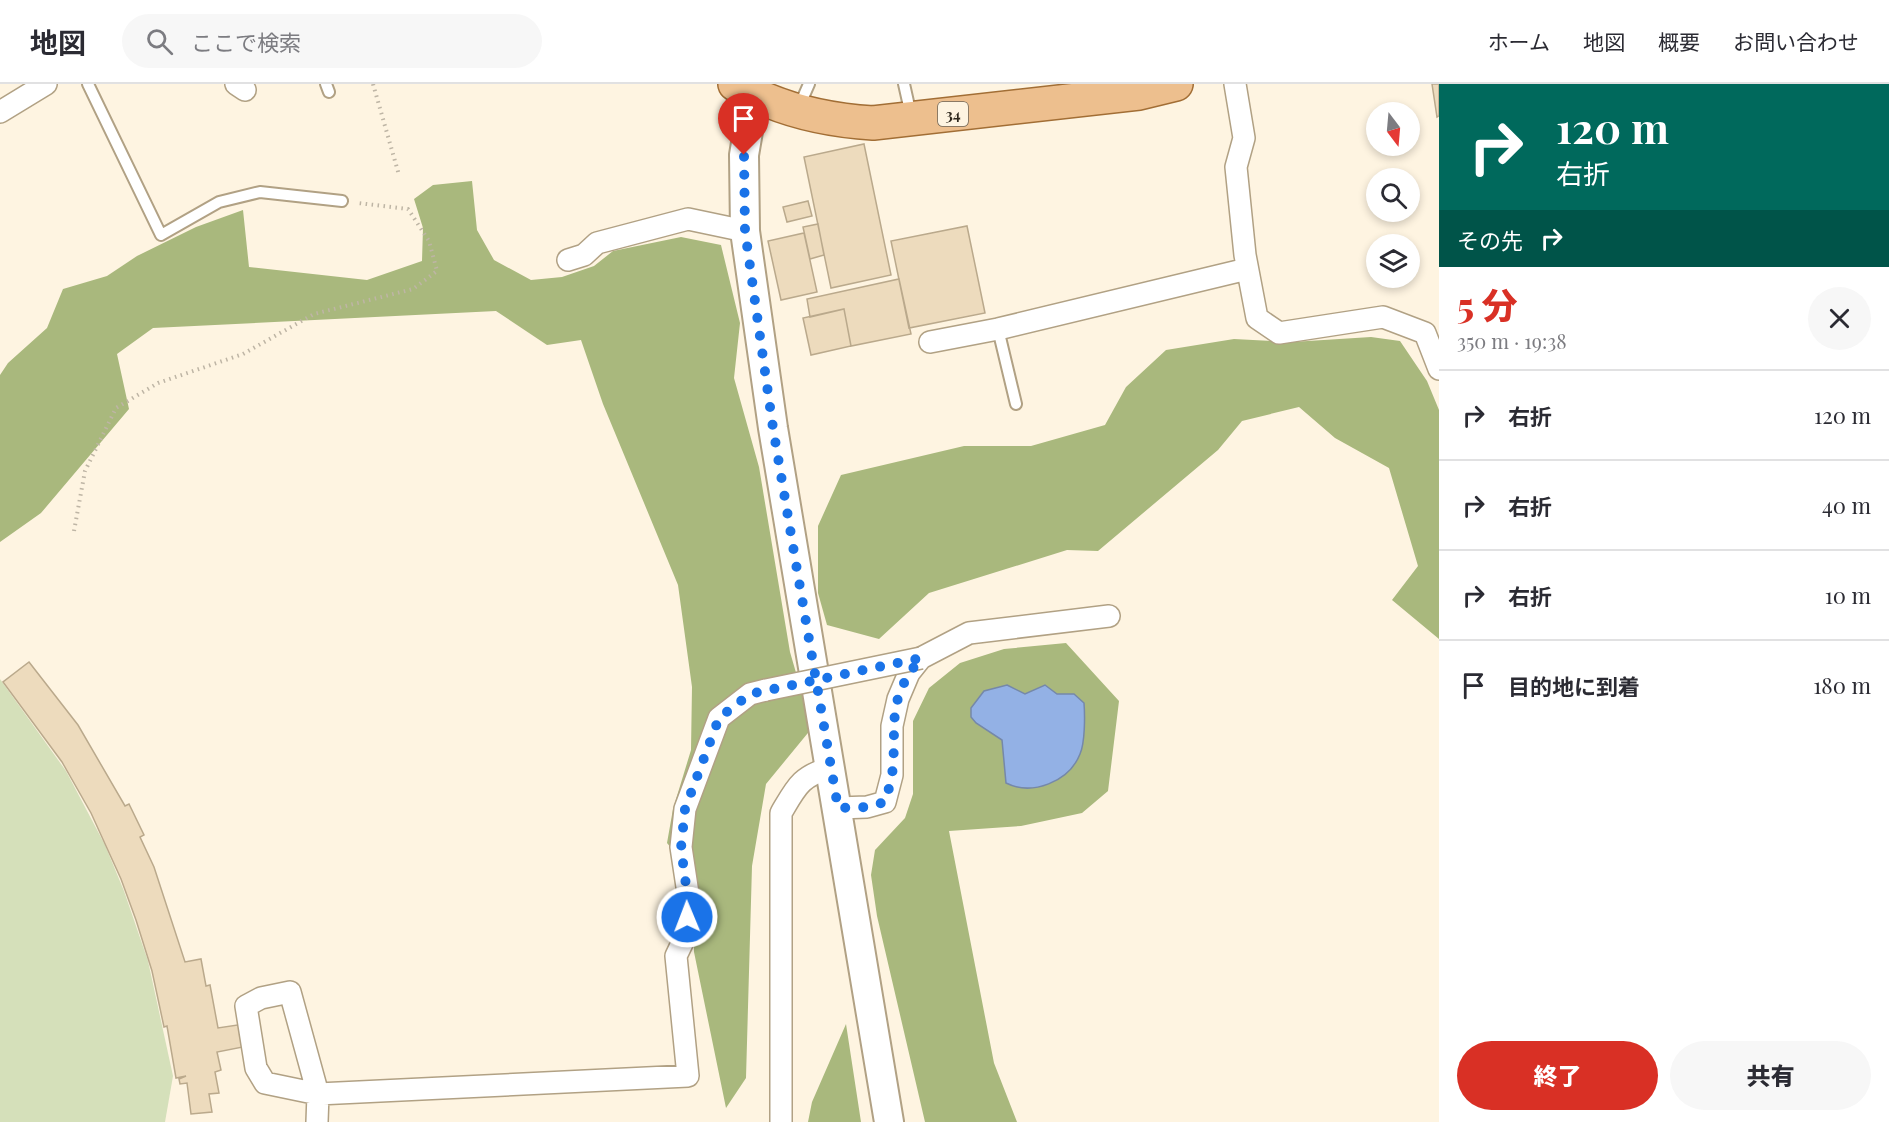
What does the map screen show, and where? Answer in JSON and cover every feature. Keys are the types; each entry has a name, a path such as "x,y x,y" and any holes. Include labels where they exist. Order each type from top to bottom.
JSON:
{"main road":[{"name":"34","path":"745,90 803,98 853,122 873,123 1139,93 1176,84"}],"street":[{"path":"0,112 46,84"},
{"path":"1235,84 1244,138 1236,166 1248,269 1257,318 1279,333 1383,316 1425,333 1439,369"},
{"path":"745,90 745,231 773,428 889,1122"},
{"path":"568,260 585,255 597,243 688,219 745,231"},
{"path":"930,342 998,329 1248,269"},
{"path":"317,1122 318,1094 290,992 261,998 246,1006 256,1068 265,1083 318,1094 687,1076 676,956 686,935 688,900 681,848 685,809 719,718 750,694 921,658 969,633 1109,616"},
{"path":"838,808 867,807 885,802 892,775 892,726 898,699 909,673 921,658"},
{"path":"781,1122 781,813 793,793 808,775 831,767"}],"lane":[{"path":"88,84 161,235 219,202 260,192 342,201"},
{"path":"904,84 911,118"},
{"path":"998,329 1016,404"}],"path":[{"path":"373,84 399,175"},
{"path":"74,531 85,471 116,408 158,383 243,354 314,314 413,289 437,271 429,241 408,209 342,201"}],"green space":[{"path":"472,181 477,230 494,260 531,280 562,277 594,266 613,251 681,237 721,245 740,323 734,378 759,467 790,652 812,728 766,784 752,866 746,1078 726,1108 694,952 693,874 667,843 673,809 691,750 692,687 678,585 603,404 581,340 547,345 496,311 153,328 117,354 129,409 41,513 0,542 0,375 8,363 47,328 63,289 107,276 137,256 196,227 243,210 249,267 367,280 422,261 423,228 414,199 433,185"},
{"path":"1371,337 1400,341 1427,381 1439,410 1439,639 1392,600 1418,566 1389,468 1335,438 1299,407 1242,421 1218,450 1098,551 1067,550 929,593 879,639 827,625 818,593 818,526 841,475 964,446 1031,446 1105,425 1126,387 1166,350 1234,339 1292,342"},
{"path":"1066,643 1119,701 1108,791 1082,813 1021,826 949,831 994,1063 1017,1122 925,1122 877,916 871,875 875,850 905,818 913,794 913,721 929,688 960,663 1004,649"},
{"path":"0,679 66,771 105,845 124,891 148,961 173,1076 165,1122 0,1122"},
{"path":"846,1024 861,1122 808,1122 812,1102"}],"water":[{"path":"1007,685 1025,694 1045,685 1057,694 1074,694 1084,703 1084,736 1080,754 1075,764 1067,772 1049,784 1027,788 1006,783 1002,740 976,723 971,717 971,708 984,691"}],"building":[{"path":"1432,84 1439,84 1439,116 1437,117"},
{"path":"864,144 891,275 831,288 804,157"},
{"path":"808,201 812,216 787,222 783,207"},
{"path":"818,224 824,255 810,259 803,227"},
{"path":"967,226 985,313 909,328 891,241"},
{"path":"804,233 817,292 781,300 768,241"},
{"path":"899,279 911,334 851,346 844,309 810,317 807,299"},
{"path":"844,309 851,346 811,355 803,318"},
{"path":"29,662 78,725 125,806 129,804 144,835 140,837 154,867 185,962 201,959 206,986 210,985 218,1028 244,1024 248,1046 217,1052 221,1070 215,1072 219,1093 209,1094 212,1112 191,1114 187,1083 180,1084 179,1079 186,1076 176,1078 167,1026 164,1027 152,971 136,920 121,879 91,813 62,762 3,682"}],"route":[{"path":"687,917 688,900 681,848 685,809 719,718 750,694 788,686 810,681 832,676 921,658 909,673 898,699 892,726 892,775 885,802 867,807 838,808 831,767 823,722 819,699 815,676 773,428 745,231 744,155"}]}
